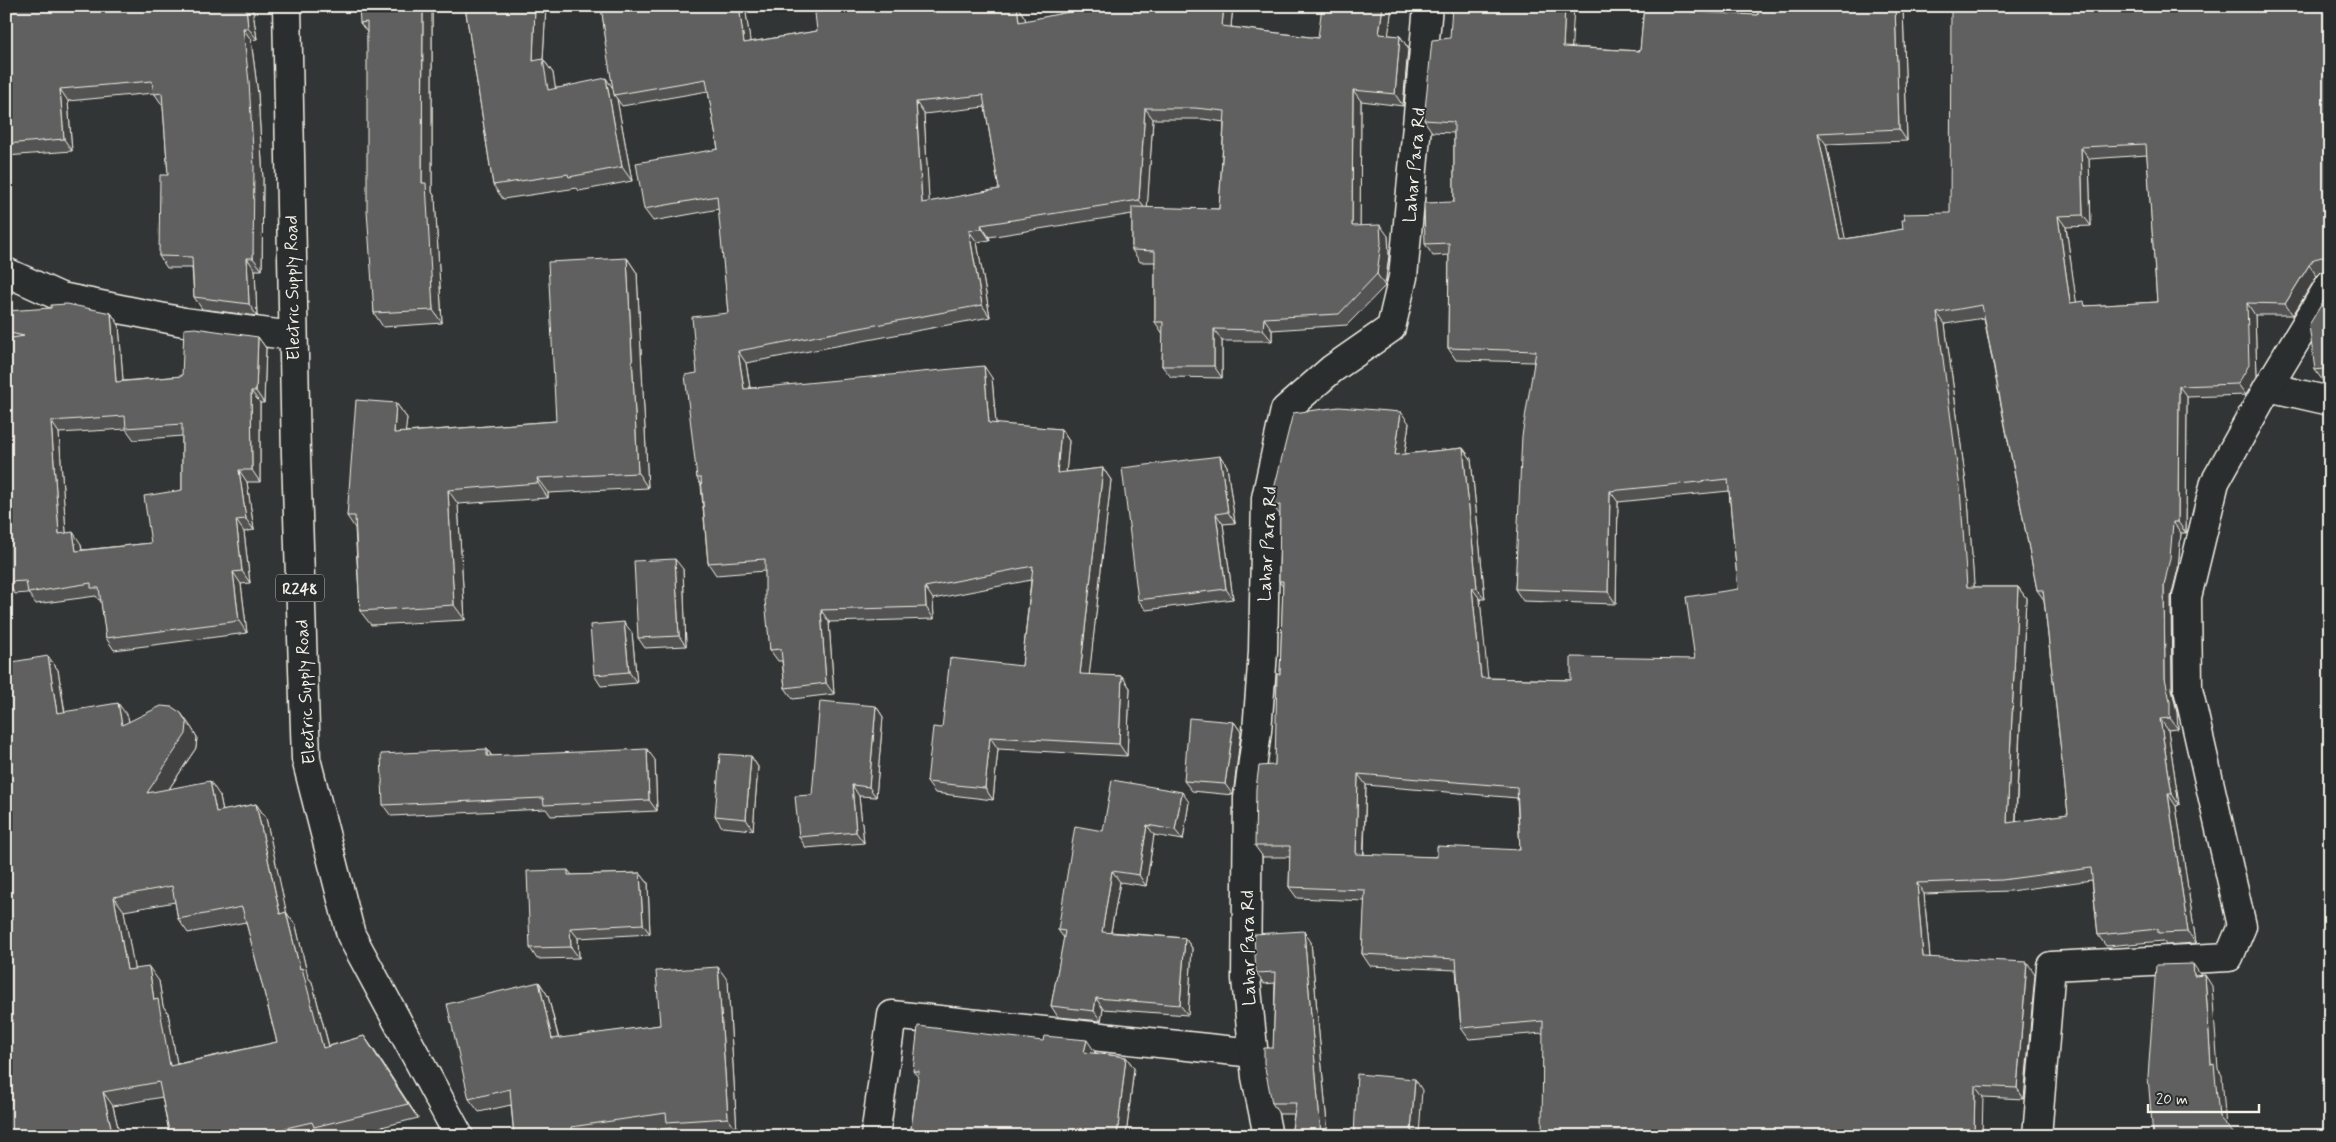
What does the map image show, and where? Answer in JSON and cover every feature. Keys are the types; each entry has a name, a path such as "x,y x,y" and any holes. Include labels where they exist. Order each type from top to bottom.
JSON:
{"street":[{"name":"Electric Supply Road","path":"287,6 293,336 306,759 351,935 459,1136"},
{"name":"Lahar Para Rd","path":"1268,1136 1254,1053 1246,979 1248,798 1257,731 1262,652 1266,498 1285,410 1332,369 1391,328 1403,277 1428,6"},
{"path":"6,272 61,297 184,322 293,336"},
{"path":"2037,1136 2052,966 2229,957 2242,926 2188,689 2187,597 2215,482 2268,387 2330,284"},
{"path":"2268,387 2330,400"},
{"path":"875,1136 892,1015 1254,1053"}],"building":[{"path":"6,6 246,6 248,28 243,28 249,82 254,167 253,258 247,258 249,304 194,297 192,257 159,256 160,175 168,175 162,93 154,94 152,81 60,89 64,139 6,144"},
{"path":"359,6 423,6 422,183 426,183 433,310 374,313 367,210 367,22 360,23"},
{"path":"465,6 535,6 533,61 543,59 548,90 606,78 622,167 569,177 568,174 493,185"},
{"path":"601,6 739,6 744,43 817,31 815,13 839,9 838,6 990,6 991,10 1017,6 1019,22 1098,6 1224,6 1222,26 1318,38 1322,6 1383,6 1379,34 1400,36 1395,94 1353,90 1352,226 1380,225 1381,243 1377,274 1339,314 1264,318 1263,330 1214,329 1214,366 1162,366 1163,322 1155,322 1155,251 1132,250 1132,207 1219,209 1225,111 1195,108 1145,108 1139,200 981,225 982,228 969,231 982,305 738,351 744,389 984,366 989,423 1061,429 1057,473 1103,468 1080,674 1122,676 1119,744 990,737 985,788 927,782 933,727 942,728 950,658 1022,666 1033,566 925,587 926,607 821,610 826,683 785,688 781,649 770,650 765,600 765,559 708,563 701,478 697,478 685,375 697,373 692,317 728,313 717,196 644,209 636,163 718,149 706,79 614,95","holes":["983,95 999,189 922,203 916,102"]},
{"path":"1452,6 1565,6 1563,47 1640,51 1644,6 1692,6 1691,12 1758,15 1758,6 1895,6 1899,129 1818,133 1840,240 1903,229 1902,220 1905,220 1903,214 1950,213 1951,6 2330,6 2330,212 2324,240 2330,239 2330,259 2322,257 2314,259 2285,304 2247,303 2249,365 2238,384 2179,386 2178,522 2173,522 2170,558 2164,586 2165,678 2170,701 2170,718 2160,719 2172,794 2168,794 2188,932 2158,933 2158,929 2098,935 2091,868 2002,880 1917,883 1923,957 2027,962 2017,1088 1975,1086 1974,1136 1542,1136 1543,1021 1461,1028 1456,959 1362,954 1365,890 1289,887 1290,846 1255,846 1256,788 1259,766 1275,765 1277,674 1280,674 1283,581 1279,581 1280,505 1273,506 1274,489 1293,413 1339,407 1401,412 1395,455 1463,448 1477,588 1472,588 1481,678 1571,680 1571,657 1695,659 1686,597 1738,589 1728,479 1610,491 1608,592 1515,589 1522,436 1536,351 1448,348 1449,243 1425,244 1424,203 1454,202 1454,122 1424,120 1432,40 1450,38","holes":["2146,144 2157,302 2085,306 2084,301 2070,303 2058,216 2083,215 2081,147","1982,305 2037,590 2043,590 2068,814 2007,823 2018,587 1967,587 1960,488 1937,313","1358,774 1517,787 1520,850 1437,846 1437,857 1356,854"]},
{"path":"627,258 638,473 537,478 538,483 448,490 454,605 360,611 355,516 347,516 356,400 396,403 394,433 556,421 548,262"},
{"path":"2330,290 2330,368 2315,370 2309,325"},
{"path":"67,304 111,313 116,382 182,376 184,329 195,328 258,337 256,391 251,391 252,470 239,470 246,519 236,520 242,571 233,572 239,621 106,638 99,588 91,588 91,583 28,593 26,581 7,582 6,339 24,336 6,332 6,311 51,308 51,305","holes":["125,416 126,428 182,424 182,490 144,496 151,543 76,551 73,532 59,534 51,421"]},
{"path":"1220,456 1228,512 1216,514 1226,589 1138,600 1122,468"},
{"path":"675,559 679,636 638,638 634,561"},
{"path":"624,622 629,672 594,675 590,625"},
{"path":"48,656 57,713 118,703 122,725 161,706 172,707 181,713 187,723 186,734 147,793 210,781 216,812 256,804 280,914 286,912 323,1048 364,1036 408,1104 314,1127 312,1122 251,1136 170,1136 159,1082 103,1092 113,1136 6,1136 6,663","holes":["172,886 178,919 242,907 277,1042 170,1066 158,999 154,1000 149,967 127,970 114,897"]},
{"path":"820,701 876,706 869,787 852,785 856,832 799,837 795,796 812,795"},
{"path":"1189,718 1234,722 1225,784 1184,781"},
{"path":"487,749 487,756 647,749 649,800 544,805 543,798 383,805 381,754"},
{"path":"720,754 751,756 746,819 715,816"},
{"path":"1112,780 1182,792 1175,830 1147,825 1139,875 1112,871 1102,932 1185,938 1180,1005 1096,998 1094,1011 1051,1006 1065,931 1058,930 1075,826 1103,831"},
{"path":"568,870 568,875 640,873 643,924 570,928 571,947 530,948 527,871"},
{"path":"1304,931 1321,1136 1291,1136 1296,1103 1272,1103 1264,1063 1264,1048 1273,1048 1276,972 1256,973 1254,934"},
{"path":"2193,964 2194,976 2205,975 2211,1065 2214,1064 2219,1117 2236,1136 2153,1136 2148,1077 2156,965"},
{"path":"718,967 728,1118 667,1122 666,1113 571,1127 572,1136 514,1136 510,1089 469,1099 447,1004 539,982 552,1039 660,1025 656,971"},
{"path":"918,1026 1043,1041 1044,1036 1087,1040 1084,1052 1126,1057 1117,1136 910,1136 919,1071 913,1071"},
{"path":"1357,1074 1415,1079 1411,1131 1441,1136 1354,1136"}]}
